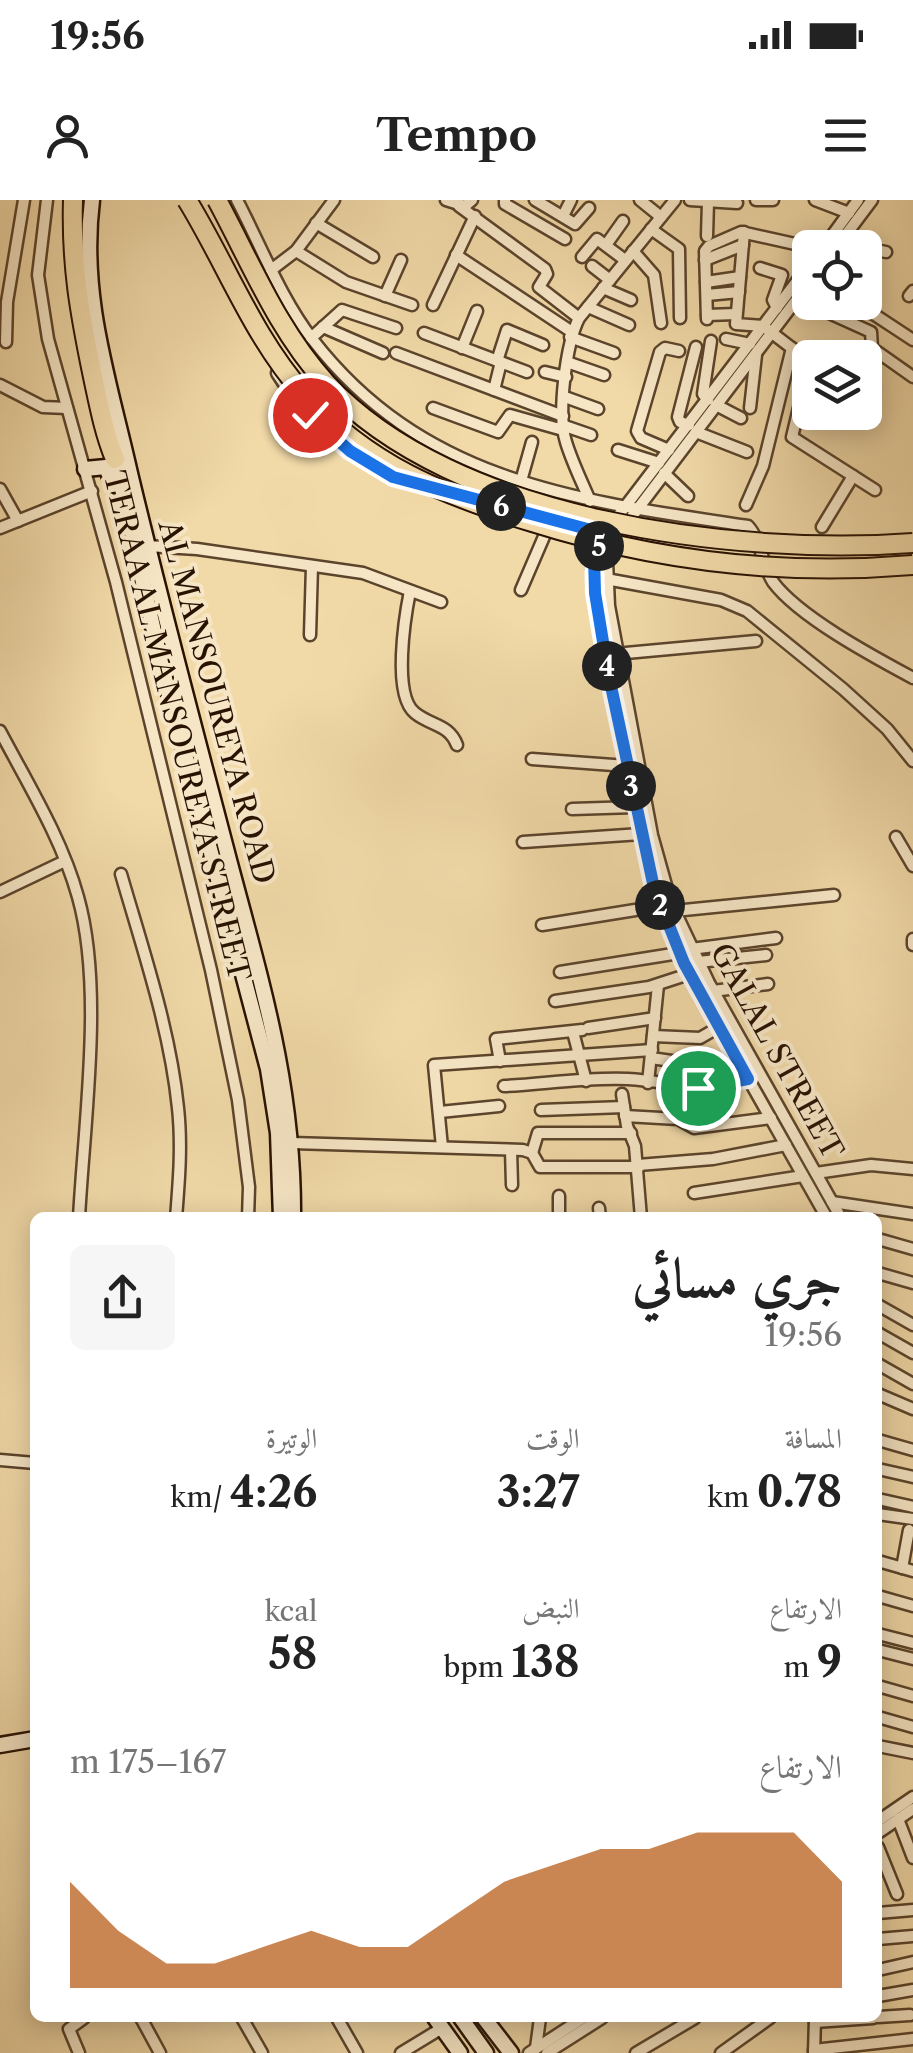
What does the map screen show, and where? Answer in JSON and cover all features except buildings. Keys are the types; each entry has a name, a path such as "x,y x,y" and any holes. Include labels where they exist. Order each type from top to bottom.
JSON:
{"highway":[{"path":"74,200 72,256 78,306 115,459"},
{"path":"186,200 251,319 296,384 352,439 404,474 432,488 585,539 672,557 806,568 913,565"},
{"path":"217,200 274,312 306,359 328,385 381,431 441,466 568,510 645,528 790,546 913,544"}],"main road":[{"name":"AL MANSOUREYA ROAD","path":"89,200 83,283 115,459 162,668 278,1048 292,1143 293,1212"},
{"name":"AL MANSOUREYA ROAD","path":"89,200 92,304 268,1069 278,1133 281,1212"},
{"path":"85,468 106,466 122,517 131,532"},
{"path":"0,1745 30,1742"},
{"path":"464,2022 486,2053"},
{"path":"487,2022 511,2053"},
{"path":"438,2023 460,2053"}],"street":[{"path":"6,342 14,250 24,200"},
{"name":"TERAA AL MANSOUREYA STREET","path":"47,200 38,274 48,339 92,491 211,970 238,1100 249,1187 248,1212"},
{"path":"186,200 274,367 310,415 336,440 380,471 618,537"},
{"path":"237,200 271,270 311,338 343,376 387,416 434,446 520,481 630,509 748,526 766,569 791,600 850,642 913,678"},
{"path":"271,270 296,251 334,200"},
{"path":"446,200 475,216 546,269 540,287 579,318"},
{"path":"458,206 472,200"},
{"path":"505,200 505,204 565,239"},
{"path":"534,200 577,225 589,208"},
{"path":"562,216 571,200"},
{"path":"640,200 661,217"},
{"path":"590,501 563,424 571,334 579,318 675,200"},
{"path":"690,200 738,203"},
{"path":"756,200 772,200"},
{"path":"815,200 848,214"},
{"path":"836,230 858,200"},
{"path":"849,230 872,200"},
{"path":"707,236 708,202"},
{"path":"433,305 475,216"},
{"path":"606,245 622,220"},
{"path":"316,224 372,258"},
{"path":"651,229 679,250 680,318"},
{"path":"744,232 738,325 768,329 792,348 763,466 746,505"},
{"path":"736,314 707,317 709,246 744,232 792,243"},
{"path":"631,300 606,284 587,261 597,239 654,275 661,323"},
{"path":"706,260 743,246"},
{"path":"14,250 39,252"},
{"path":"296,251 346,282 412,305"},
{"path":"882,251 886,252"},
{"path":"456,255 571,334 614,354"},
{"path":"384,296 401,260"},
{"path":"760,268 782,275 774,300 776,308"},
{"path":"706,282 740,276"},
{"path":"768,329 776,308 792,287"},
{"path":"707,295 738,292"},
{"path":"630,509 609,554 596,551 768,329 792,304"},
{"path":"588,307 629,325"},
{"path":"311,338 338,312 346,310 396,328"},
{"path":"462,348 478,312"},
{"path":"882,319 913,340"},
{"path":"845,320 871,332 872,348 913,377"},
{"path":"323,327 383,353"},
{"path":"494,390 509,329 543,345"},
{"path":"424,334 527,372"},
{"path":"726,339 753,349"},
{"path":"711,342 704,394 712,403 741,418"},
{"path":"696,347 678,418 747,452"},
{"path":"670,450 641,438 637,430 660,352 664,348 679,351"},
{"path":"750,408 753,349"},
{"path":"396,353 494,390 591,435"},
{"path":"567,362 604,375"},
{"path":"545,372 566,378"},
{"path":"0,386 44,406 67,408"},
{"path":"564,397 598,408"},
{"path":"433,408 498,432 510,415 563,424"},
{"path":"662,468 670,450 692,428"},
{"path":"793,430 792,436 874,490"},
{"path":"520,481 532,442"},
{"path":"618,450 662,468 688,496"},
{"path":"455,494 467,460"},
{"path":"822,528 853,476"},
{"path":"0,489 18,521"},
{"path":"0,528 92,491"},
{"path":"521,590 562,493"},
{"path":"147,546 197,549 363,574 441,602"},
{"name":"GALAL STREET","path":"596,551 592,568 595,593 660,906 685,951 698,962 838,1212"},
{"name":"GALAL STREET","path":"609,554 606,578 628,766 641,834 674,910 689,974 824,1212"},
{"path":"310,635 312,566"},
{"path":"606,578 721,600 747,611 843,689 887,729 913,761"},
{"path":"410,590 402,643 409,704 416,713 448,730 458,745"},
{"path":"616,654 756,641"},
{"path":"0,731 65,860 80,901 90,992 79,1212"},
{"path":"532,758 628,766"},
{"path":"572,809 635,806"},
{"path":"523,842 641,834"},
{"path":"896,837 911,858"},
{"path":"0,892 65,860"},
{"path":"121,874 152,985 175,1090 180,1150 176,1212"},
{"path":"674,910 834,895"},
{"path":"542,925 660,906"},
{"path":"560,972 776,938"},
{"path":"698,962 766,955"},
{"path":"555,1000 658,985 689,974"},
{"path":"713,990 768,984"},
{"path":"648,1082 658,985"},
{"path":"500,1061 496,1039 655,1018"},
{"path":"653,1036 700,1038 719,1027"},
{"path":"581,1030 579,1056 586,1082"},
{"path":"442,1147 434,1065 651,1054 699,1065"},
{"path":"504,1086 627,1079 710,1088 759,1073"},
{"path":"622,1094 638,1166 642,1212"},
{"path":"440,1112 499,1106"},
{"path":"541,1110 624,1112 678,1119 694,1128 771,1118"},
{"path":"631,1133 538,1133 532,1152 540,1166 638,1166 714,1159 786,1145"},
{"path":"292,1143 532,1152"},
{"path":"511,1150 512,1186"},
{"path":"816,1173 871,1165 913,1169"},
{"path":"694,1193 803,1176"},
{"path":"559,1196 559,1212"},
{"path":"832,1202 913,1214"},
{"path":"882,1240 913,1249"},
{"path":"882,1275 913,1284"},
{"path":"882,1307 913,1325"},
{"path":"882,1335 913,1354"},
{"path":"882,1366 913,1384"},
{"path":"882,1396 913,1410"},
{"path":"882,1441 913,1450"},
{"path":"0,1460 30,1463"},
{"path":"882,1470 913,1477"},
{"path":"882,1501 913,1507"},
{"path":"882,1515 911,1525 907,1570 882,1563"},
{"path":"882,1597 913,1606"},
{"path":"882,1635 913,1643"},
{"path":"882,1651 913,1659"},
{"path":"882,1687 913,1696"},
{"path":"882,1718 913,1727"},
{"path":"882,1747 913,1753"},
{"path":"882,1818 913,1797"},
{"path":"882,1830 913,1809"},
{"path":"898,1819 913,1858"},
{"path":"882,1857 896,1894"},
{"path":"882,1913 913,1910"},
{"path":"882,1939 913,1936"},
{"path":"882,1969 913,1962"},
{"path":"882,1995 913,1990"},
{"path":"882,2017 910,2015"},
{"path":"76,2022 68,2032 79,2053"},
{"path":"143,2022 160,2053"},
{"path":"244,2022 262,2053"},
{"path":"339,2022 357,2053"},
{"path":"538,2051 540,2022"},
{"path":"538,2051 578,2022"},
{"path":"538,2051 594,2022"},
{"path":"636,2053 688,2022"},
{"path":"721,2053 764,2022"},
{"path":"815,2022 814,2052 901,2047 913,2039"},
{"path":"874,2022 877,2047"},
{"path":"400,2053 438,2023"}],"route":[{"path":"310,415 350,451 393,477 606,534 594,556 595,593 645,855 660,906 684,963 748,1079 698,1088"}]}
